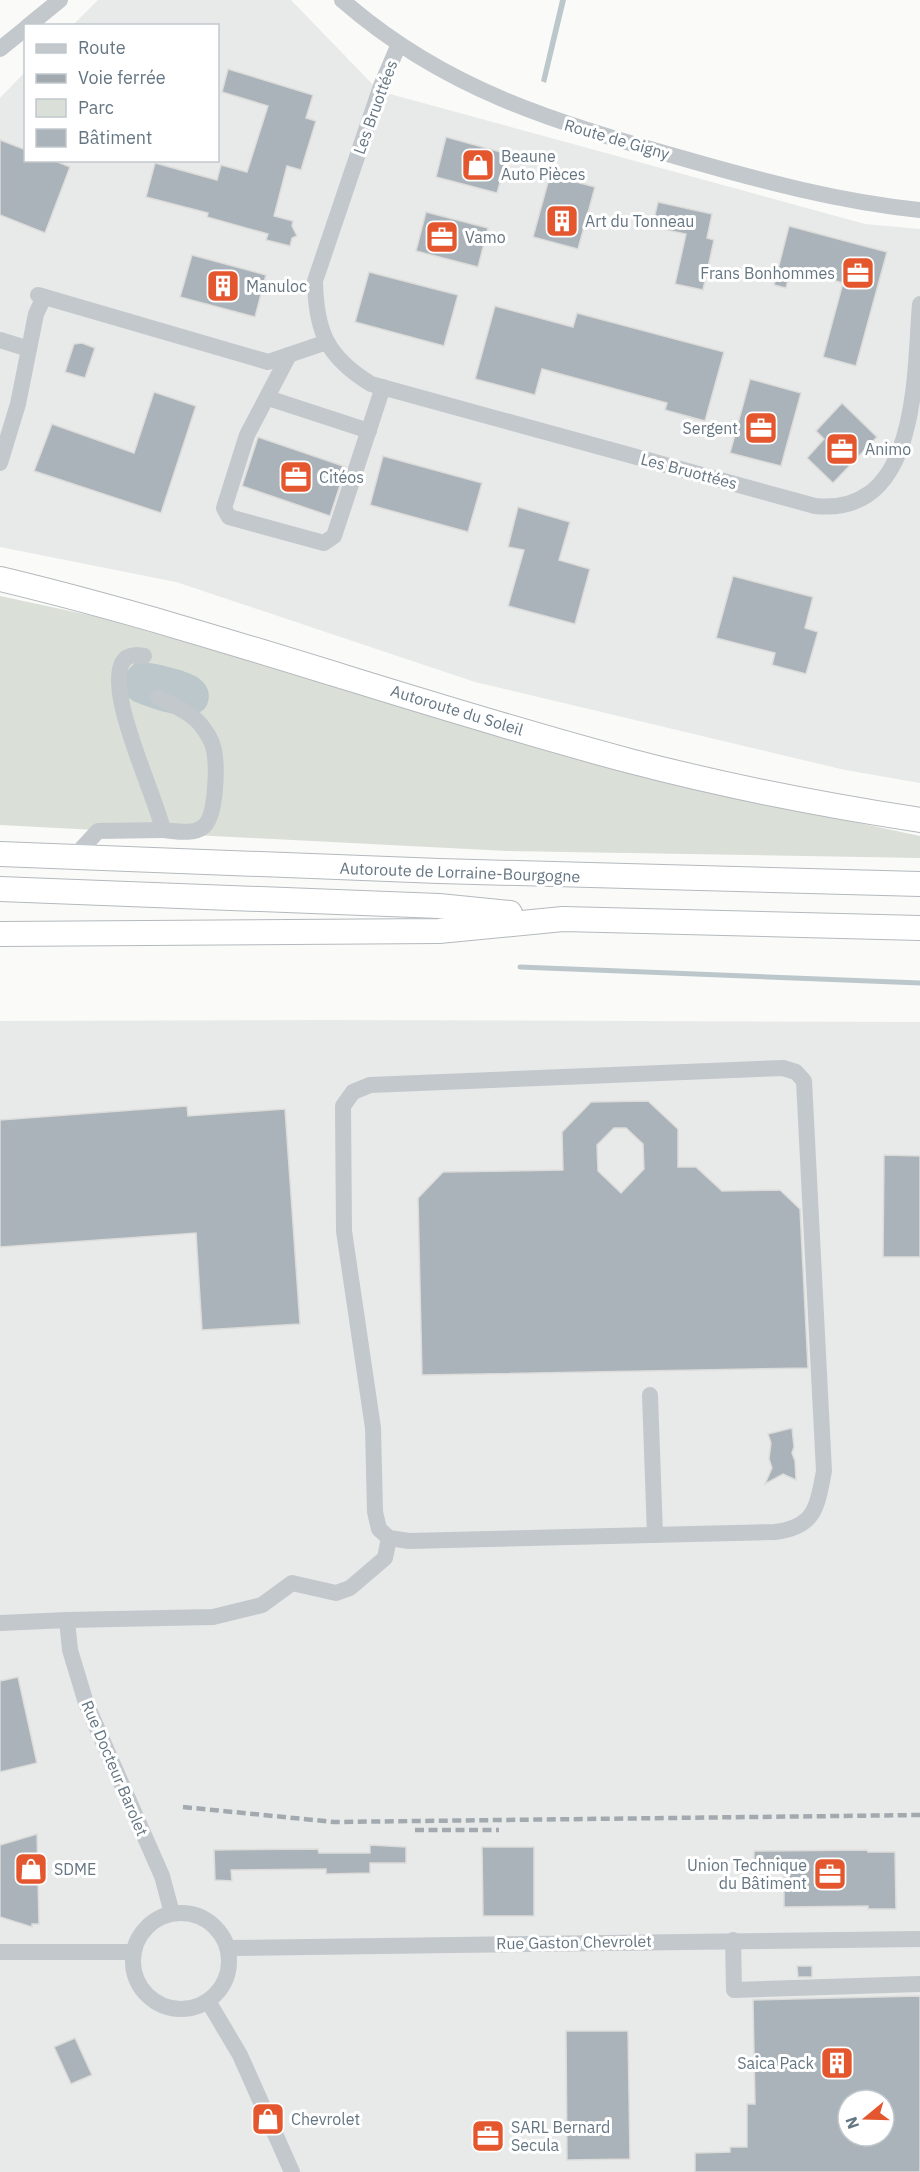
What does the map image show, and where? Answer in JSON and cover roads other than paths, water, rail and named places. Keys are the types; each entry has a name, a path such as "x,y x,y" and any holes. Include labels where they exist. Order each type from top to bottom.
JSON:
{"highway":[{"name":"Autoroute du Soleil","path":"0,579 187,628 633,762 784,797 920,820"},
{"name":"Autoroute de Lorraine-Bourgogne","path":"0,854 428,871 920,884"},
{"name":"Autoroute de Lorraine-Bourgogne","path":"0,889 439,906 564,919"},
{"path":"0,933 440,931 564,919 920,928"}],"street":[{"path":"31,24 60,0"},
{"name":"Route de Gigny","path":"342,0 399,44 482,92 521,109 589,131 823,195 920,210"},
{"path":"0,49 24,29"},
{"name":"Les Bruottées","path":"399,44 381,86 315,281 316,311 327,342 345,368 371,384 815,506 846,505 864,498 879,487 895,465 905,441 920,304"},
{"path":"0,463 18,404 41,296 268,362 327,342"},
{"path":"0,340 29,349"},
{"path":"289,355 247,435 224,508 229,518 324,543 334,536 383,387"},
{"path":"268,398 369,431"},
{"path":"144,656 132,655 125,659 118,672 118,682 128,727 162,830"},
{"path":"74,857 98,831 195,831 207,823 213,807 215,761 211,739 200,724 158,697"},
{"path":"783,1068 796,1072 804,1081 824,1471 817,1506 806,1523 793,1530 409,1541 389,1539 379,1529 375,1512 373,1428 344,1231 343,1106 353,1092 370,1085 783,1068"},
{"path":"650,1395 655,1535"},
{"path":"0,1623 213,1617 262,1605 292,1583 336,1593 350,1588 385,1558 389,1539"},
{"name":"Rue Docteur Barolet","path":"67,1620 70,1650 86,1703 162,1876 172,1913"},
{"path":"172,1913 200,1916 222,1935 228,1948 229,1963 226,1978 219,1991 208,2001 194,2008 177,2009 162,2005 148,1996 138,1984 133,1968 133,1952 138,1938 146,1927 158,1918 172,1913"},
{"name":"Rue Gaston Chevrolet","path":"228,1948 920,1939"},
{"path":"733,1940 734,1990 920,1984"},
{"path":"0,1952 133,1952"},
{"path":"208,2001 240,2055 292,2172"}],"waterway":[{"path":"520,967 920,983"}],"railway":[{"path":"183,1807 334,1822 920,1815"},
{"path":"415,1830 499,1830"}],"place":[{"name":"Beaune Auto Pièces","path":"478,165"},
{"name":"Art du Tonneau","path":"562,221"},
{"name":"Vamo","path":"442,237"},
{"name":"Frans Bonhommes","path":"858,273"},
{"name":"Manuloc","path":"223,286"},
{"name":"Sergent","path":"761,428"},
{"name":"Animo","path":"842,449"},
{"name":"Citéos","path":"296,477"},
{"name":"SDME","path":"31,1869"},
{"name":"Union Technique du Bâtiment","path":"830,1874"},
{"name":"Saica Pack","path":"837,2063"},
{"name":"Chevrolet","path":"268,2119"},
{"name":"SARL Bernard Secula","path":"488,2136"}]}
